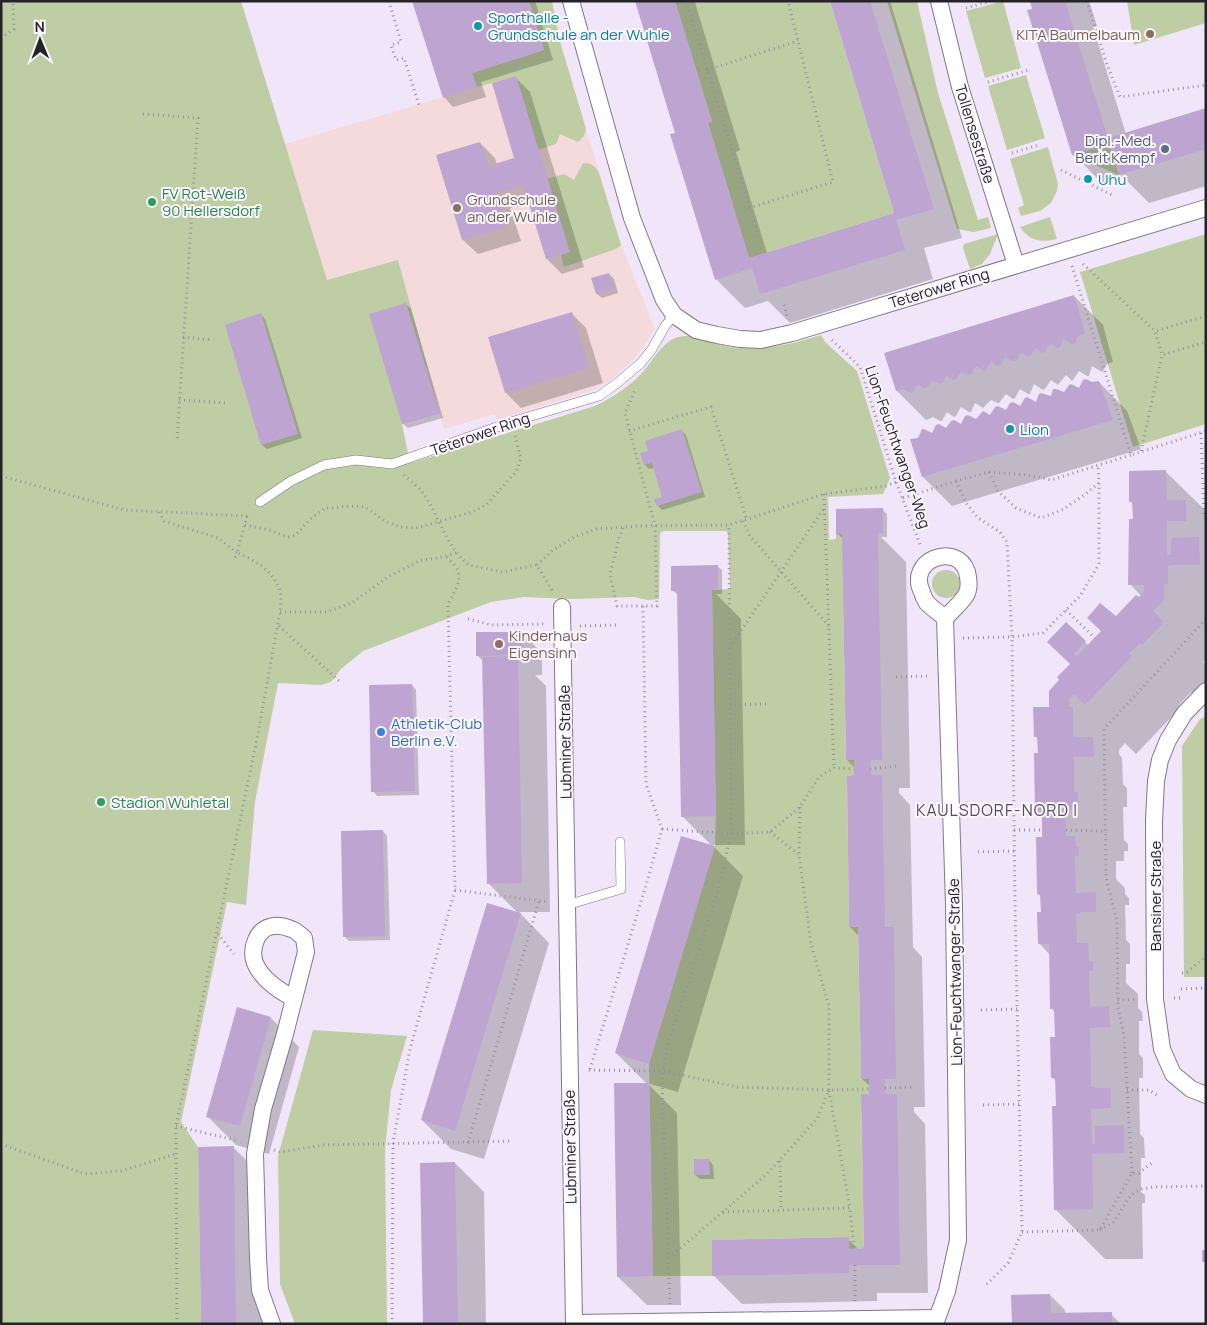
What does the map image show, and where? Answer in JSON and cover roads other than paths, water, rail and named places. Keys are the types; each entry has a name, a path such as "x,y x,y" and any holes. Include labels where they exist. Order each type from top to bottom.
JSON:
{"street":[{"name":"Teterower Ring","path":"570,1 632,218 664,300 674,315 696,330 740,339 761,340 792,333 1206,208"},
{"name":"Tollensestraße","path":"939,1 960,88 1016,265"},
{"path":"944,556 956,559 965,567 970,580 967,594 945,618 926,602 919,586 920,572 927,562 944,556"},
{"name":"Lubminer Straße","path":"562,607 574,1323 855,1319 936,1321"},
{"name":"Lion-Feuchtwanger-Straße","path":"936,1321 947,1291 958,1240 954,905 945,618"},
{"name":"Bansiner Straße","path":"1206,691 1184,714 1168,740 1156,781 1154,820 1155,999 1162,1049 1173,1074 1191,1089 1206,1095"},
{"path":"272,1324 260,1290 255,1154 263,1109 294,999"}],"lane":[{"name":"Teterower Ring","path":"260,502 290,481 324,465 356,460 392,464 511,422 598,396 641,363 674,315"},
{"path":"567,905 621,889 620,842"}],"place":[{"name":"Sporthalle - Grundschule an der Wuhle","path":"478,26"},
{"name":"KITA Baumelbaum","path":"1150,34"},
{"name":"Dipl.-Med. Berit Kempf","path":"1165,149"},
{"name":"Uhu","path":"1088,179"},
{"name":"FV Rot-Weiß 90 Hellersdorf","path":"152,202"},
{"name":"Grundschule an der Wuhle","path":"457,208"},
{"name":"Lion","path":"1010,429"},
{"name":"Kinderhaus Eigensinn","path":"499,644"},
{"name":"Athletik-Club Berlin e.V.","path":"381,732"},
{"name":"Stadion Wuhletal","path":"101,802"}],"district":[{"name":"KAULSDORF-NORD I","path":"997,810"}]}
